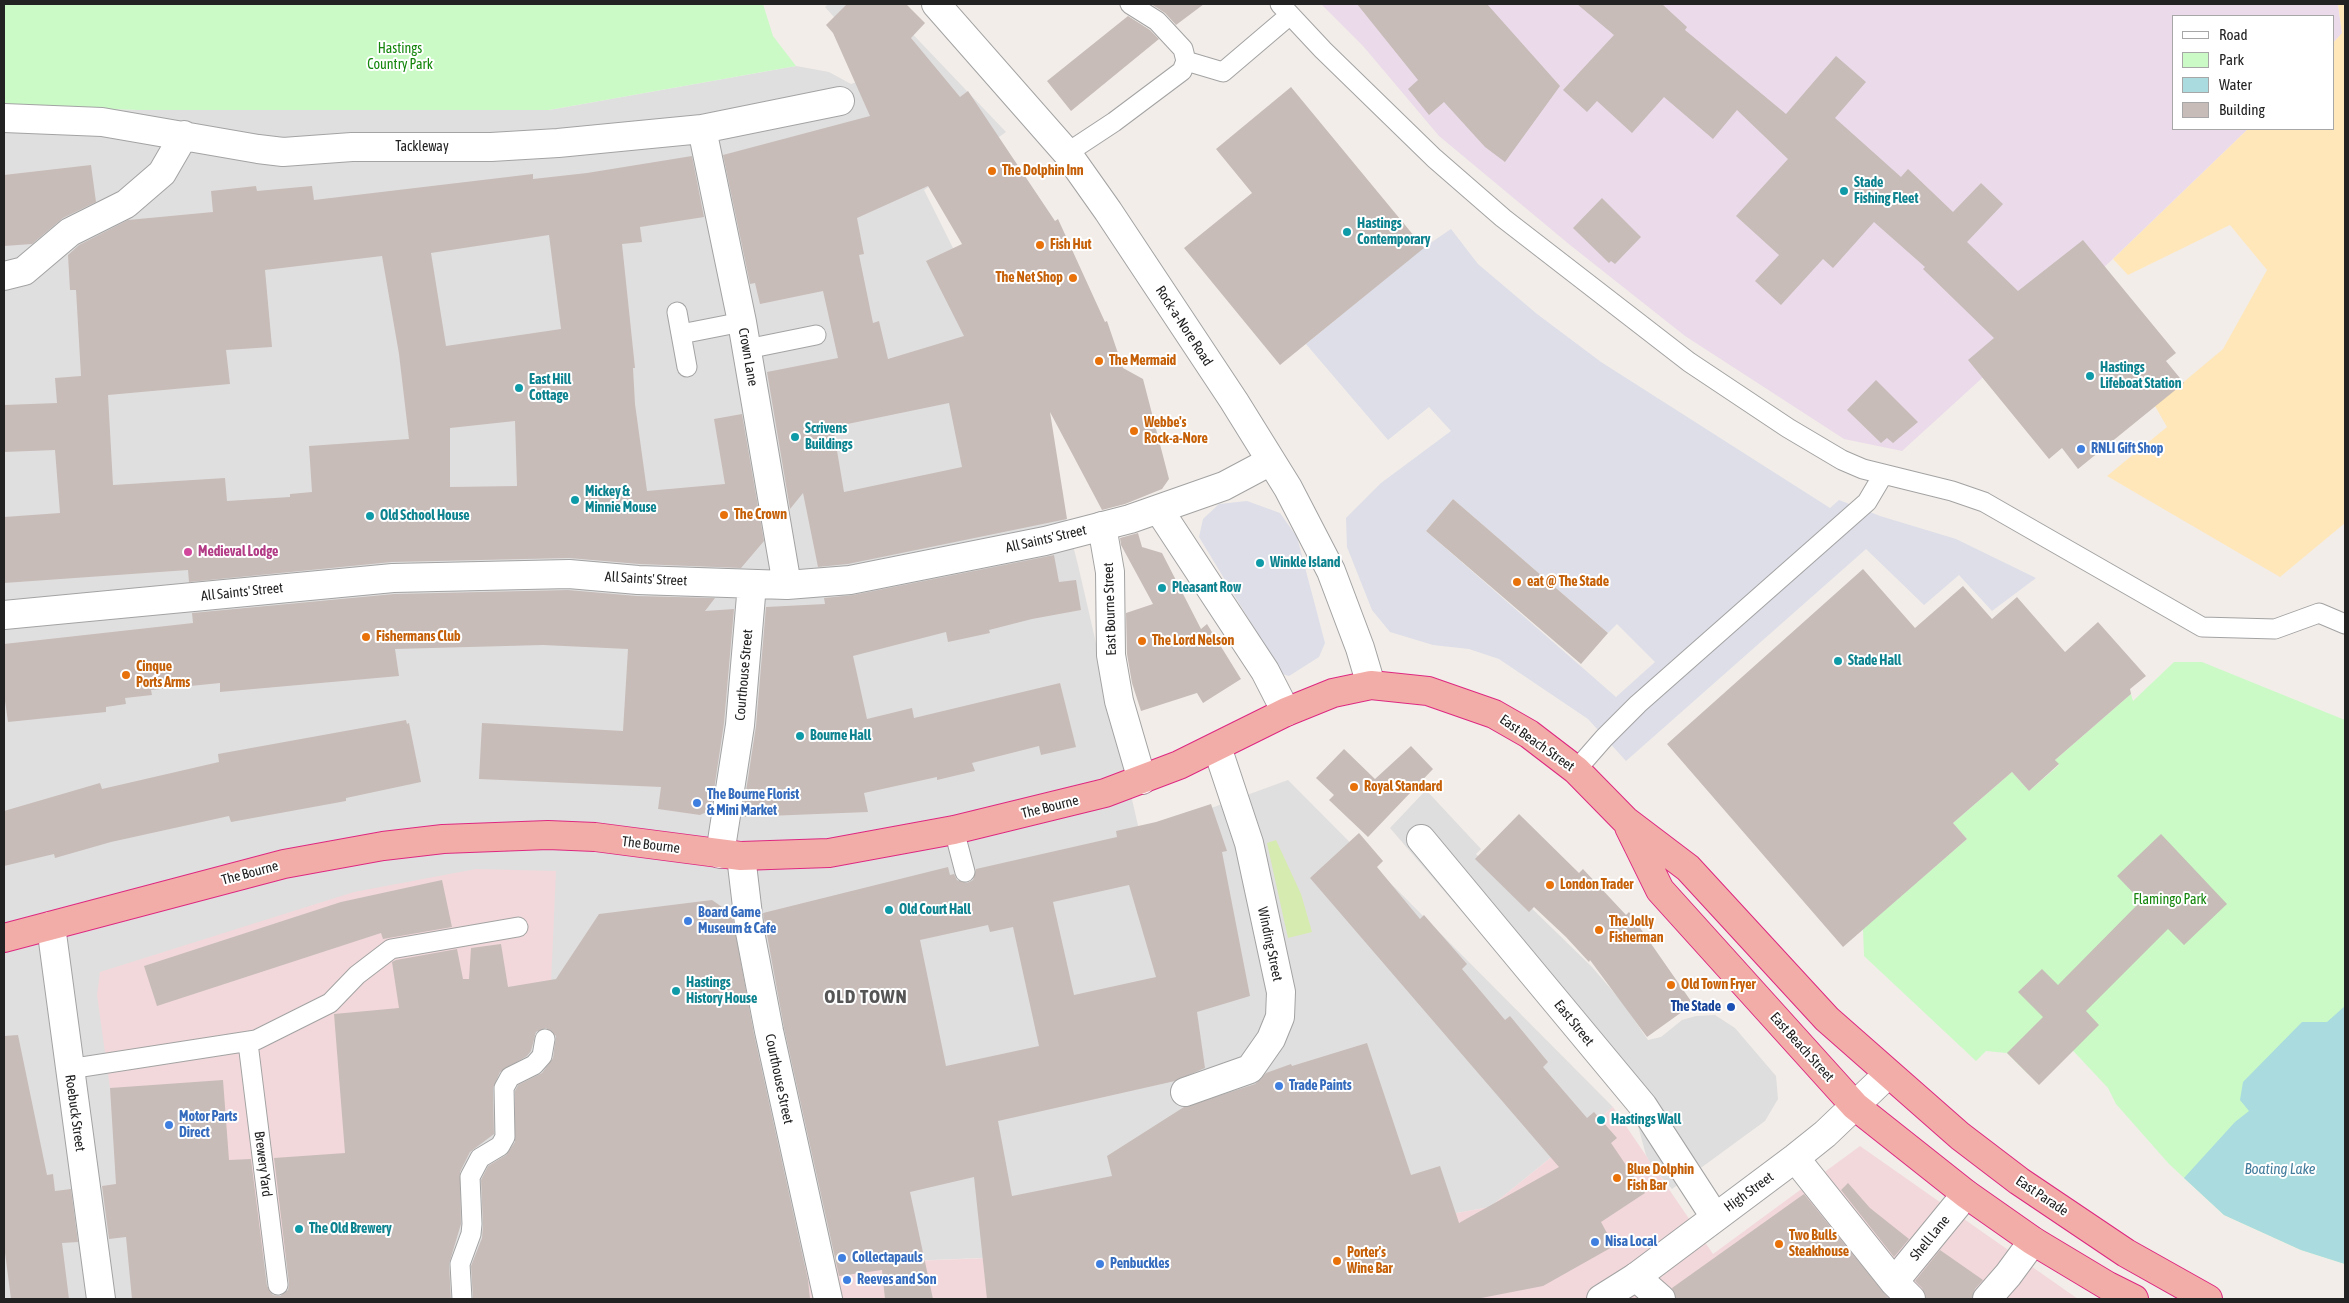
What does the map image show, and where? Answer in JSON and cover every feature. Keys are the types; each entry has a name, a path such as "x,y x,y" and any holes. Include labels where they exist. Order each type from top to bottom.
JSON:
{"highway":[{"name":"East Beach Street","path":"1286,712 1333,693 1371,685 1428,691 1494,714 1529,734 1576,770 1626,821 1688,868 1826,1019 1888,1074"},
{"name":"The Bourne","path":"4,938 284,864 383,846 443,839 548,835 585,837 731,855 829,853 954,830 1039,810 1142,780 1217,747 1286,712"},
{"name":"East Beach Street","path":"1626,821 1660,890 1855,1106"},
{"name":"East Parade","path":"1888,1074 1960,1136 2019,1181 2126,1253 2208,1299"},
{"path":"1855,1106 1966,1194 2033,1241 2108,1286 2134,1299"}],"street":[{"name":"Rock-a-Nore Road","path":"936,4 1067,154 1168,300 1288,488 1331,571 1360,648 1371,685"},
{"name":"Tackleway","path":"4,118 102,122 184,135 258,150 283,152 352,147 491,147 558,143 702,129 840,101"},
{"name":"Crown Lane","path":"702,129 742,322 787,585"},
{"path":"4,276 24,271 70,232 126,204 162,173 184,135"},
{"name":"All Saints' Street","path":"4,615 393,578 568,574 638,580 787,585 850,580 1045,541 1102,526 1158,510 1224,486 1271,462"},
{"path":"1158,510 1265,671 1286,712"},
{"name":"East Bourne Street","path":"1102,526 1110,572 1111,655 1118,701 1142,780"},
{"name":"Courthouse Street","path":"752,584 731,855 750,932 765,1013 828,1299"},
{"name":"Winding Street","path":"1185,1092 1250,1069 1272,1039 1280,1017 1281,992 1249,843 1217,747"},
{"name":"East Street","path":"1421,839 1643,1106 1715,1217"},
{"name":"Roebuck Street","path":"51,926 101,1299"},
{"name":"High Street","path":"1601,1299 1636,1277 1795,1158 1825,1134 1888,1074"},
{"path":"1795,1158 1903,1291"},
{"name":"Shell Lane","path":"1903,1291 1966,1194"},
{"path":"1987,1299 2008,1275 2033,1241"},
{"path":"1636,1277 1661,1299"}],"lane":[{"path":"1067,154 1114,122 1182,71 1186,61 1183,49 1157,21 1130,4"},
{"path":"1186,61 1223,72 1285,9 1323,50 1434,158 1511,224 1689,362 1788,428 1842,460 1884,475 1952,490 1984,502 2202,627 2275,629 2319,613 2345,624"},
{"path":"677,312 687,367"},
{"path":"681,334 742,322"},
{"path":"746,349 816,335"},
{"path":"1576,770 1604,738 1638,704 1867,502 1884,475"},
{"path":"954,830 965,872"},
{"path":"69,1069 248,1043 330,1003 358,975 391,949 518,927"},
{"path":"462,1299 460,1264 472,1224 470,1177 480,1158 500,1146 505,1137 504,1088 510,1077 534,1065 542,1056 545,1040"},
{"name":"Brewery Yard","path":"248,1043 278,1286"}],"shaded area":[{"path":"828,4 884,4 1006,132 924,190 1043,428 1078,565 1140,834 1288,780 1613,1107 1490,1207 1274,1246 737,1268 739,1299 4,1299 4,105 139,110 549,110 796,66 829,72 851,84 883,72 825,7"},
{"name":"Stade Fishing Fleet","path":"1321,4 2338,4 2342,34 2334,42 2334,15 2172,15 2172,130 2247,130 2113,259 1902,451 1844,439 1685,336 1570,245 1439,136 1363,46"},
{"path":"1451,229 1478,264 1537,314 1601,362 1830,508 1839,500 1880,516 1956,539 2036,578 1992,611 1959,575 1924,605 1866,549 1626,761 1588,719 1499,659 1469,649 1433,645 1390,632 1372,610 1347,547 1346,518 1381,483 1451,431 1429,407 1388,440 1306,344 1423,248","holes":["1453,499 1608,633 1617,624 1655,662 1616,697 1426,531"]},
{"name":"Winkle Island","path":"1247,501 1280,513 1297,537 1325,643 1319,657 1289,676 1282,674 1199,537 1203,519 1219,504"},
{"path":"1426,790 1481,849 1476,854 1592,967 1622,1002 1648,1040 1661,1037 1682,1020 1696,1016 1715,1015 1735,1028 1776,1076 1778,1099 1765,1121 1672,1189 1654,1169 1646,1155 1635,1115 1627,1104 1390,828"},
{"path":"476,869 556,871 551,982 507,987 420,1132 300,1255 266,1259 251,1245 116,1170 110,1088 97,995 100,972 354,892"},
{"path":"1613,1107 1713,1254 1860,1146 2078,1299 739,1299 737,1268 1264,1247 1490,1207"}],"green space":[{"name":"Hastings Country Park","path":"4,4 763,4 773,36 796,66 549,110 139,110 4,105"},
{"name":"Flamingo Park","path":"2174,662 2202,662 2345,720 2345,1264 2301,1250 2224,1215 2169,1164 2116,1104 2108,1088 2063,1040 2028,1074 2007,1053 1986,1051 1976,1061 1864,956 1863,929 1967,839 1953,823 2012,772 2029,791 2059,765 2055,760 2131,694 2133,701"},
{"path":"1276,840 1301,894 1312,932 1288,938 1267,843"}],"sand":[{"path":"2338,4 2345,4 2345,523 2280,577 2107,476 2167,427 2155,406 2223,349 2267,270 2230,225 2128,275 2113,259 2247,130 2334,130 2334,42 2342,33"}],"water":[{"name":"Boating Lake","path":"2345,1006 2345,1264 2301,1250 2224,1215 2184,1178 2235,1122 2249,1111 2240,1100 2243,1082 2302,1022 2327,1022"}],"building":[{"path":"847,4 906,4 925,23 911,38 960,97 968,91 1055,221 1058,219 1105,322 1107,321 1123,368 1143,379 1169,479 1162,489 1125,504 1102,510 1050,412 1067,519 848,564 818,567 803,493 790,509 767,372 838,358 823,291 760,304 755,283 750,284 723,155 870,116 833,33 826,25","holes":["928,186 962,244 926,261 964,336 888,359 879,321 873,323 859,255 864,254 857,218","949,403 962,467 844,492 833,427"]},
{"path":"1151,4 1204,4 1176,25 1165,13"},
{"path":"1357,4 1487,4 1560,86 1505,162 1485,147 1444,102 1429,115 1408,89 1418,80"},
{"path":"1577,4 1662,4 1687,27 1685,30 1786,114 1836,56 1866,82 1835,118 1901,177 1908,169 1953,212 1981,183 2003,204 1967,242 2018,291 2083,240 2176,353 2166,361 2184,383 2078,469 2062,448 2049,459 1968,360 1994,338 1923,269 1925,267 1874,222 1833,268 1823,259 1781,305 1755,281 1779,255 1736,216 1788,159 1737,110 1713,139 1664,97 1632,133 1597,101 1587,112 1563,90 1614,35"},
{"path":"1128,16 1150,30 1159,39 1071,111 1047,81"},
{"name":"Hastings Contemporary","path":"1291,87 1424,248 1280,365 1184,248 1252,193 1216,149"},
{"path":"692,156 704,217 640,227 642,242 622,244 635,368 633,368 635,404 647,491 725,484 714,419 742,414 764,541 741,568 639,564 569,558 392,562 189,582 188,570 4,583 4,517 60,513 55,450 4,452 4,405 57,403 55,378 81,376 76,290 70,290 68,255 79,245 128,220 213,212 211,191 256,186 257,191 312,186 314,200 533,174 533,179 587,173","holes":["549,235 561,329 446,346 431,253","382,256 399,354 409,439 309,446 312,492 290,494 290,497 227,501 225,478 113,485 108,395 230,384 226,350 272,347 265,270","515,421 517,486 450,487 450,428"]},
{"path":"91,165 96,202 63,218 32,244 4,246 4,175"},
{"path":"1602,198 1641,237 1615,264 1611,261 1609,263 1573,228"},
{"path":"1876,380 1918,422 1893,443 1887,438 1881,443 1847,410"},
{"name":"eat @ The Stade","path":"1453,499 1608,633 1581,664 1426,531"},
{"path":"1138,533 1142,547 1162,553 1201,629 1207,624 1241,679 1203,703 1197,693 1141,711 1132,683 1127,654 1126,613 1153,604 1121,545 1120,538"},
{"path":"1054,555 1059,582 1076,580 1081,610 1032,619 989,630 990,633 948,642 946,632 853,656 867,719 912,708 914,718 1060,683 1076,747 1041,755 1039,746 972,763 975,771 937,780 937,777 864,793 868,812 742,817 756,726 766,607 825,604 824,598 853,595"},
{"path":"1863,569 1915,628 1963,586 1992,619 2017,597 2065,652 2098,622 2146,676 2130,689 2131,694 2055,760 2059,764 2029,791 2012,772 1953,823 1967,839 1843,947 1667,744"},
{"path":"568,590 637,596 715,598 705,611 734,609 724,723 711,810 700,815 658,809 661,787 479,779 482,723 623,731 628,649 543,645 395,649 399,676 220,692 220,683 151,690 152,695 125,698 126,704 106,707 106,712 8,722 4,694 4,644 193,623 192,613 394,594"},
{"path":"406,720 407,724 409,723 421,782 346,798 346,801 231,822 229,816 111,842 55,858 54,854 4,866 4,811 100,783 102,789 219,762 218,754"},
{"name":"Royal Standard","path":"1411,746 1433,769 1368,837 1329,800 1334,795 1316,778 1344,749 1375,779"},
{"path":"1211,804 1227,851 1222,852 1250,996 1197,1012 1205,1068 1175,1081 998,1121 1012,1196 1112,1176 1107,1156 1184,1107 1255,1084 1266,1073 1291,1064 1292,1066 1367,1043 1411,1175 1440,1166 1459,1223 1559,1167 1310,878 1359,833 1383,861 1377,867 1420,919 1424,915 1467,964 1462,969 1505,1020 1510,1016 1548,1062 1543,1067 1587,1118 1594,1112 1617,1138 1611,1143 1645,1193 1601,1222 1614,1246 1543,1286 1476,1299 987,1299 974,1177 910,1192 933,1299 885,1299 882,1270 839,1276 784,1028 763,913 948,867 950,875 954,874 957,880 967,883 973,880 976,869 1117,837 1116,831 1156,822","holes":["1129,885 1156,977 1074,995 1053,902","988,925 990,932 1013,927 1039,1046 946,1066 920,940"]},
{"path":"1519,814 1579,873 1583,869 1626,915 1629,912 1693,1004 1647,1037 1590,960 1589,962 1534,907 1529,912 1475,859"},
{"path":"2161,834 2227,904 2184,945 2168,929 2086,1011 2099,1025 2039,1085 2007,1053 2043,1017 2018,992 2042,969 2058,985 2141,901 2117,876"},
{"path":"442,880 452,927 383,939 381,933 157,1006 144,966 341,902"},
{"path":"712,900 732,914 754,1034 808,1280 810,1299 473,1299 471,1266 482,1238 483,1225 481,1180 488,1166 506,1155 515,1142 515,1091 518,1085 542,1073 553,1058 556,1036 546,1028 536,1032 531,1051 527,1056 500,1072 493,1088 494,1134 470,1152 460,1172 461,1224 449,1264 451,1299 132,1299 126,1237 109,1239 102,1186 116,1184 110,1088 223,1080 229,1160 251,1159 267,1286 273,1295 280,1296 288,1290 289,1284 274,1158 345,1153 334,1014 399,1008 392,962 396,960 457,949 463,979 469,979 471,948 501,944 508,987 556,979 599,914"},
{"path":"18,1035 47,1175 53,1174 55,1191 71,1189 78,1242 62,1243 69,1299 11,1299 4,1245 4,1036"},
{"path":"1848,1183 1870,1208 1909,1239 1894,1257 1841,1190"},
{"path":"1804,1194 1889,1299 1676,1299 1672,1288"},
{"path":"1940,1250 1983,1280 1975,1289 1972,1299 1926,1299 1922,1288 1915,1281"}],"place":[{"name":"The Dolphin Inn","path":"992,171"},
{"name":"Stade Fishing Fleet","path":"1844,191"},
{"name":"Hastings Contemporary","path":"1347,232"},
{"name":"Fish Hut","path":"1040,245"},
{"name":"The Net Shop","path":"1073,278"},
{"name":"The Mermaid","path":"1099,361"},
{"name":"Hastings Lifeboat Station","path":"2090,376"},
{"name":"East Hill Cottage","path":"519,388"},
{"name":"Webbe's Rock-a-Nore","path":"1134,431"},
{"name":"Scrivens Buildings","path":"795,437"},
{"name":"RNLI Gift Shop","path":"2081,449"},
{"name":"Mickey & Minnie Mouse","path":"575,500"},
{"name":"The Crown","path":"724,515"},
{"name":"Old School House","path":"370,516"},
{"name":"Medieval Lodge","path":"188,552"},
{"name":"Winkle Island","path":"1260,563"},
{"name":"eat @ The Stade","path":"1517,582"},
{"name":"Pleasant Row","path":"1162,588"},
{"name":"Fishermans Club","path":"366,637"},
{"name":"The Lord Nelson","path":"1142,641"},
{"name":"Stade Hall","path":"1838,661"},
{"name":"Cinque Ports Arms","path":"126,675"},
{"name":"Bourne Hall","path":"800,736"},
{"name":"Royal Standard","path":"1354,787"},
{"name":"The Bourne Florist & Mini Market","path":"697,803"},
{"name":"London Trader","path":"1550,885"},
{"name":"Old Court Hall","path":"889,910"},
{"name":"Board Game Museum & Cafe","path":"688,921"},
{"name":"The Jolly Fisherman","path":"1599,930"},
{"name":"Old Town Fryer","path":"1671,985"},
{"name":"Hastings History House","path":"676,991"},
{"name":"The Stade","path":"1731,1007"},
{"name":"Trade Paints","path":"1279,1086"},
{"name":"Hastings Wall","path":"1601,1120"},
{"name":"Motor Parts Direct","path":"169,1125"},
{"name":"Blue Dolphin Fish Bar","path":"1617,1178"},
{"name":"The Old Brewery","path":"299,1229"},
{"name":"Nisa Local","path":"1595,1242"},
{"name":"Two Bulls Steakhouse","path":"1779,1244"},
{"name":"Collectapauls","path":"842,1258"},
{"name":"Porter's Wine Bar","path":"1337,1261"},
{"name":"Penbuckles","path":"1100,1264"},
{"name":"Reeves and Son","path":"847,1280"}],"district":[{"name":"OLD TOWN","path":"866,997"}]}
